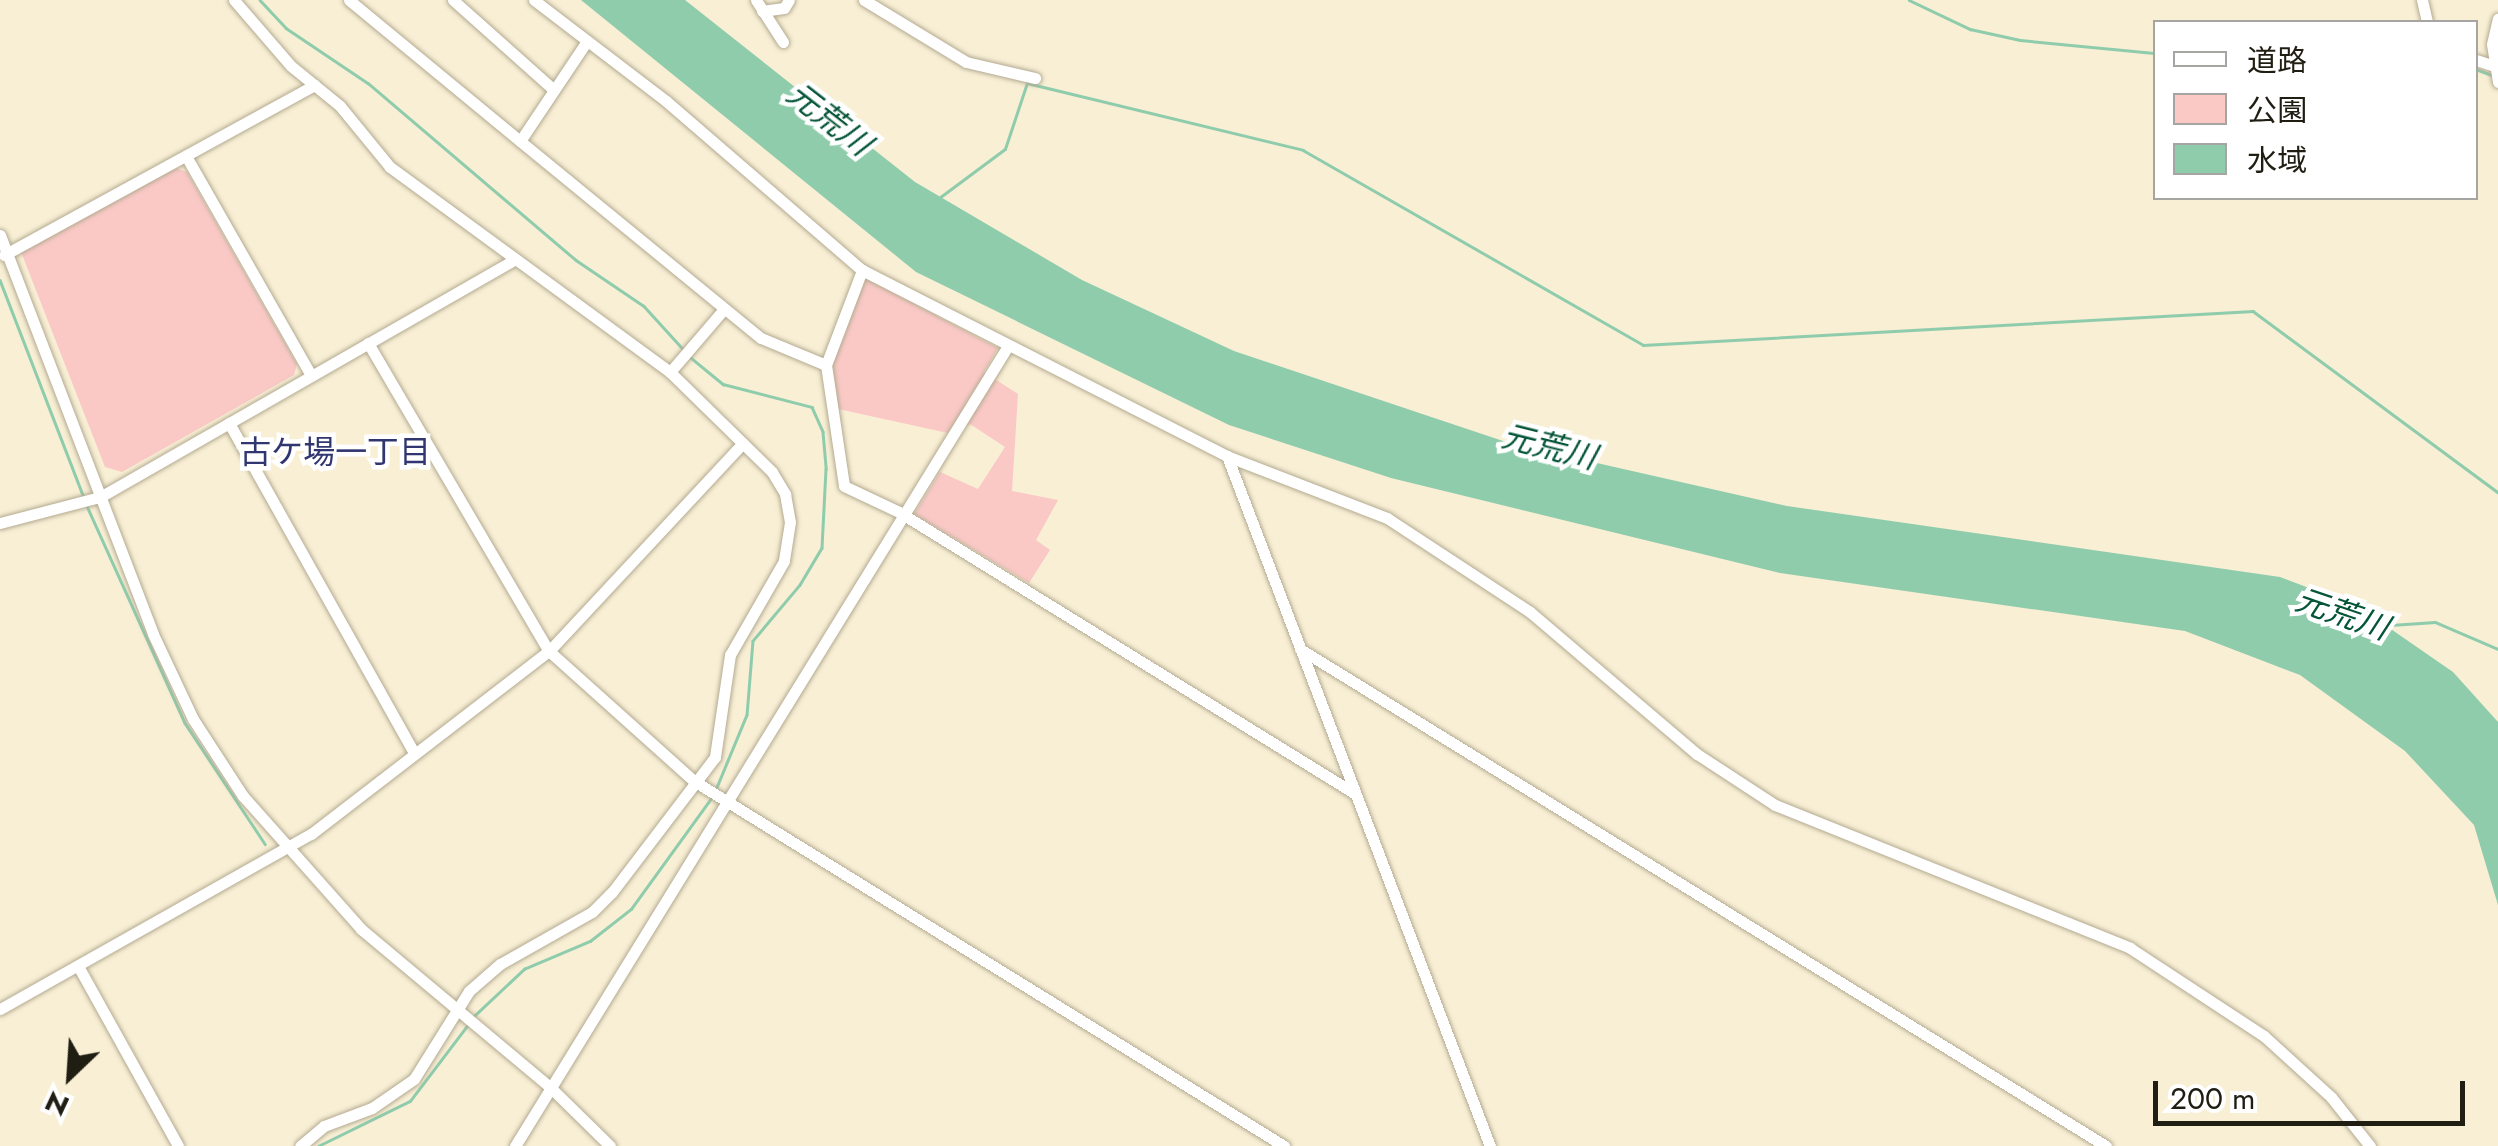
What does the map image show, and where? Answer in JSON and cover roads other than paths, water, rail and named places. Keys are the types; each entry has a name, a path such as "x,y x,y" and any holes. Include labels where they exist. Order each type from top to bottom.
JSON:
{"street":[{"path":"234,0 390,167 670,372 743,443 785,494 784,561 730,655 715,758 592,912 500,964 454,1008 414,1080 372,1108 324,1126 300,1146"},
{"path":"350,0 760,338 826,365"},
{"path":"452,0 554,90"},
{"path":"534,0 862,270 1227,456 1312,484 1401,527 1530,612 1697,754 1775,805 2130,948 2264,1036 2331,1098 2370,1146"},
{"path":"759,5 784,8 789,0"},
{"path":"865,0 966,62 1035,78"},
{"path":"759,5 783,42"},
{"path":"2498,19 2492,36 2498,82"},
{"path":"520,141 587,41"},
{"path":"4,255 315,85"},
{"path":"186,156 310,375"},
{"path":"0,236 4,255 100,498 194,719 287,851 361,929 551,1088 610,1146"},
{"path":"0,523 100,498 514,260"},
{"path":"862,270 826,365 844,486 904,516 1354,793"},
{"path":"670,372 724,309"},
{"path":"368,343 549,651 694,781 1284,1146"},
{"path":"516,1146 1008,346"},
{"path":"230,423 414,753"},
{"path":"0,1009 287,851 549,651 743,443"},
{"path":"1227,456 1490,1146"},
{"path":"1300,648 2106,1146"},
{"path":"78,966 178,1146"}],"water":[{"name":"元荒川","path":"581,0 685,0 915,182 1082,280 1234,351 1509,443 1787,506 2280,577 2359,607 2453,672 2498,722 2498,905 2474,825 2405,751 2300,675 2185,631 1780,573 1391,478 1229,425 916,272"}],"waterway":[{"path":"260,0 286,28 368,83 576,260 644,306 685,351"},
{"path":"1909,0 1970,29 2020,40 2153,53"},
{"path":"2478,70 2492,75"},
{"path":"939,198 1005,149 1027,83 1303,150 1643,345 2253,311 2498,492"},
{"path":"0,280 84,498"},
{"path":"690,357 723,384 812,407 823,432 826,469 822,548 800,585 753,641 747,715 716,790"},
{"path":"87,506 185,723 265,844"},
{"name":"元荒川","path":"2391,625 2435,622 2498,649"},
{"path":"474,1016 524,969 590,941 631,909 712,797"},
{"path":"318,1146 410,1101 467,1026"}],"district":[{"name":"古ケ場一丁目","path":"335,452"}]}
